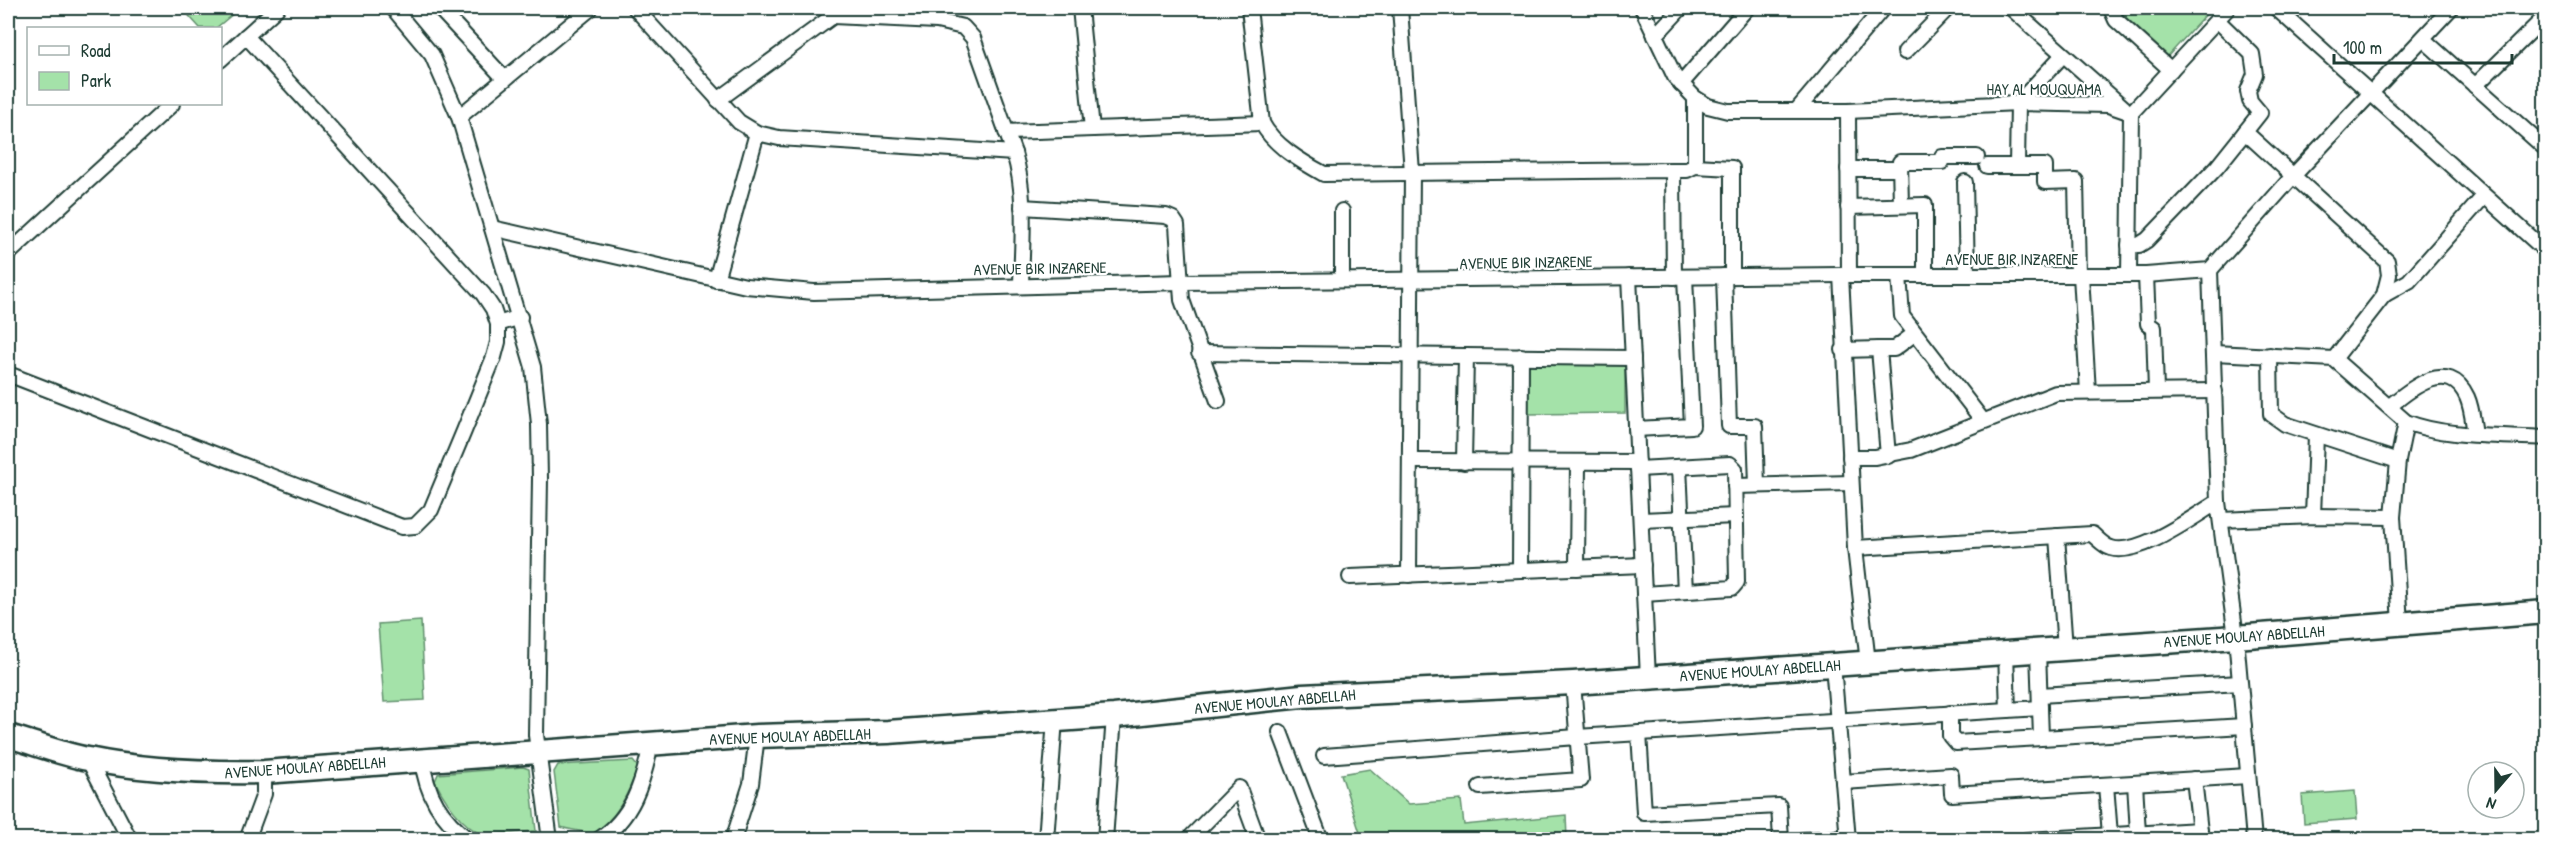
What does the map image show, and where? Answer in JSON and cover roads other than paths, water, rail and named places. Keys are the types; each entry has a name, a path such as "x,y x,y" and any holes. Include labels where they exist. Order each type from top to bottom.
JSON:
{"main road":[{"name":"AVENUE MOULAY ABDELLAH","path":"8,736 88,759 166,770 264,772 757,736 888,732 1114,716 1302,696 1648,678 2236,637 2546,612"}],"street":[{"path":"222,58 277,8"},
{"path":"393,8 432,55 459,117 533,367 540,479 536,735 550,840"},
{"path":"439,8 505,79"},
{"path":"459,117 591,8"},
{"path":"634,8 739,122 757,133 779,138 1014,153"},
{"path":"1080,8 1092,129"},
{"path":"1249,8 1262,123 1267,133 1306,164 1323,174 1687,170 1695,166 1732,168 1728,276 1729,426 1755,426 1757,485"},
{"path":"1400,8 1412,172 1409,575"},
{"name":"HAY AL MOUQUAMA","path":"1642,8 1681,84 1695,98 1708,106 1728,111 1848,111 2018,103 2108,105 2131,113"},
{"path":"1655,36 1681,8"},
{"path":"1681,84 1747,8"},
{"path":"1797,110 1883,8"},
{"path":"1905,52 1948,8"},
{"path":"2011,8 2131,113"},
{"path":"2113,8 2116,20 2171,70"},
{"path":"2129,275 2131,113 2228,8"},
{"path":"2254,840 2236,637 2218,502 2210,270 2294,175 2451,8"},
{"path":"2284,10 2370,94 2546,251"},
{"path":"718,100 833,12 938,21 963,27 973,38 1019,170 1022,207 1021,285"},
{"path":"2475,86 2546,16"},
{"path":"2129,245 2139,245 2147,240 2217,168 2260,113 2250,101 2248,91 2255,74 2252,54 2217,20"},
{"path":"8,374 402,527 415,526 431,510 494,357 498,342 498,324 493,309 483,294 246,36"},
{"path":"2423,39 2546,149"},
{"path":"2017,166 2018,103 2063,55"},
{"path":"1695,98 1695,166"},
{"path":"8,254 171,105"},
{"path":"1848,111 1848,207 1843,350 1855,548 1868,663"},
{"path":"1006,132 1262,123"},
{"path":"2245,132 2387,261 2389,275 2384,295"},
{"path":"716,280 757,133"},
{"path":"1901,205 1900,162 1942,162 1942,157 2017,166 2045,166 2045,182 2076,181 2079,275 2088,392"},
{"path":"1848,169 1900,169"},
{"path":"1636,429 1692,426 1673,170"},
{"path":"1965,182 1967,275"},
{"path":"2334,359 2384,295 2409,281 2484,196"},
{"path":"1848,207 1925,205 1925,275"},
{"path":"1022,207 1166,216 1173,219 1177,225 1182,300 1218,401"},
{"path":"1342,211 1342,280"},
{"name":"AVENUE BIR INZARENE","path":"492,228 716,280 776,290 814,292 1181,282 1845,275 2146,275 2210,270"},
{"path":"1899,275 1902,316 1983,421"},
{"path":"2146,275 2148,324 2154,328 2156,391"},
{"path":"1629,277 1648,678"},
{"path":"498,324 520,317"},
{"path":"1843,350 1894,349 1914,334"},
{"path":"1879,349 1888,456"},
{"path":"1199,353 1633,357"},
{"path":"2214,353 2334,359 2406,422 2418,427 2475,434 2546,438"},
{"path":"2270,355 2271,414 2285,424 2398,461"},
{"path":"1464,462 1466,356"},
{"path":"1520,570 1521,356"},
{"path":"2390,406 2419,383 2436,378 2450,381 2460,387 2468,400 2475,434"},
{"path":"1850,457 1888,456 1911,450 2056,393 2215,391"},
{"path":"2400,623 2393,517 2398,461 2406,422"},
{"path":"2313,516 2316,435"},
{"path":"1410,461 1578,462 1679,467 1730,464 1735,469 1737,582 1732,588 1644,594"},
{"path":"1577,568 1578,462"},
{"path":"1679,467 1684,591"},
{"path":"1735,486 1851,483"},
{"path":"1855,548 2092,534 2108,548 2122,550 2148,542 2218,502"},
{"path":"1641,520 1736,516"},
{"path":"2221,520 2313,516 2393,517"},
{"path":"2057,536 2065,649"},
{"path":"1350,577 1643,565"},
{"path":"2038,651 2041,737"},
{"path":"2006,653 2008,710"},
{"path":"1803,840 1848,839 1833,665"},
{"path":"1480,787 1581,780 1573,683"},
{"path":"1324,756 1577,737 2008,710 2040,702 2240,683"},
{"path":"1950,713 1950,736 1956,742 2244,726"},
{"path":"1105,840 1114,716"},
{"path":"1046,840 1055,719"},
{"path":"1280,732 1321,840"},
{"path":"1639,733 1644,813 1779,806 1781,840"},
{"path":"733,840 751,784 757,736"},
{"path":"598,840 619,823 634,801 643,778 651,744"},
{"path":"88,759 130,840"},
{"path":"422,759 424,778 436,806 449,822 469,840"},
{"path":"248,840 264,794 264,772"},
{"path":"1843,782 1951,775 1952,794 2248,776"},
{"path":"2027,840 2200,835 2194,779"},
{"path":"2134,783 2146,835"},
{"path":"2104,837 2106,784"},
{"path":"1188,840 1239,788 1258,840"}]}
